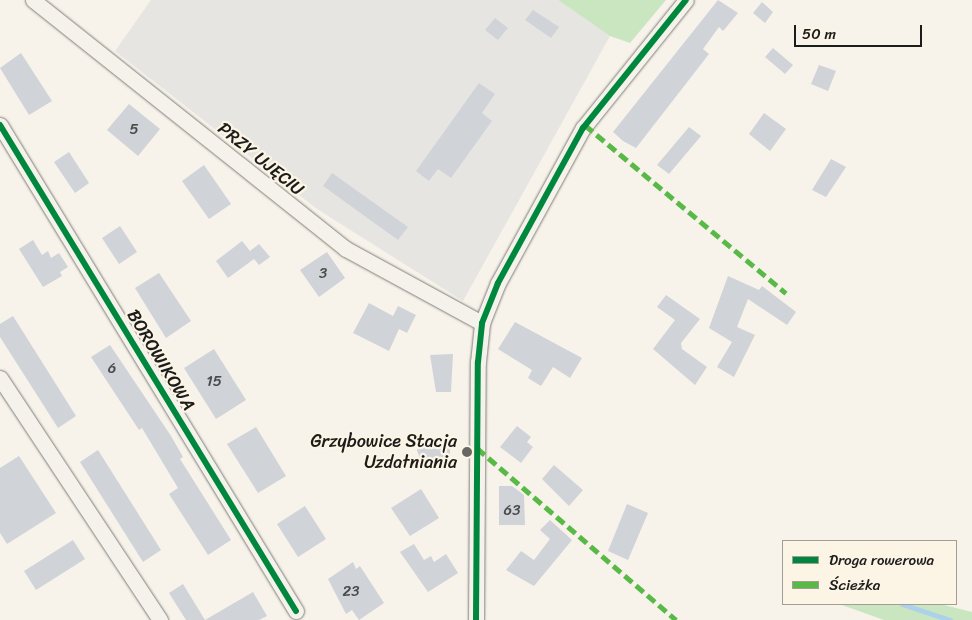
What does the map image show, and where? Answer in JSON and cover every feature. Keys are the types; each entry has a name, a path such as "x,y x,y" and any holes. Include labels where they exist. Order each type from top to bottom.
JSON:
{"street":[{"name":"PRZY UJĘCIU","path":"33,0 346,250 482,323"},
{"path":"476,620 478,362 482,323 498,283 583,128 686,0"},
{"name":"BOROWIKOWA","path":"0,125 296,611"},
{"path":"0,378 160,620"}],"shaded area":[{"path":"151,0 558,0 610,36 463,301 317,209 115,51"}],"green space":[{"path":"558,0 666,0 630,43 610,36"},
{"path":"842,605 944,605 972,612 972,620 884,620"}],"building":[{"path":"718,0 738,13 723,31 719,27 703,49 709,54 636,148 623,141 613,132"},
{"path":"762,2 773,12 765,23 753,13"},
{"path":"533,10 559,27 551,38 525,20"},
{"path":"495,18 508,28 498,40 485,30"},
{"path":"773,48 793,65 785,74 765,57"},
{"path":"21,53 52,101 29,115 0,68"},
{"path":"819,65 836,71 828,91 811,84"},
{"path":"479,83 495,94 482,113 492,121 451,178 438,169 429,181 416,171"},
{"path":"129,104 160,129 138,156 107,130"},
{"path":"764,113 786,129 770,151 749,134"},
{"path":"689,127 701,136 669,174 657,165"},
{"path":"69,152 89,183 75,193 54,162"},
{"path":"831,159 846,167 826,197 812,190"},
{"path":"204,165 231,204 209,219 182,181"},
{"path":"332,173 408,227 398,240 323,186"},
{"path":"120,226 137,252 119,264 102,238"},
{"path":"33,240 42,255 48,251 51,258 59,253 68,267 60,272 62,276 43,287 19,249"},
{"path":"242,241 250,251 259,244 270,257 259,265 254,259 228,278 216,261"},
{"path":"327,252 345,278 319,297 300,270"},
{"path":"159,273 191,321 166,338 135,288"},
{"path":"728,276 759,290 762,286 796,312 787,325 748,299 737,327 755,335 734,377 717,367 732,342 709,328"},
{"path":"666,295 700,319 681,343 682,349 707,367 695,385 653,349 675,320 657,307"},
{"path":"369,303 393,316 398,306 416,315 407,333 399,329 389,351 353,333"},
{"path":"13,316 76,416 58,428 0,337 0,324"},
{"path":"515,322 582,358 570,378 553,367 541,386 528,378 532,370 498,349"},
{"path":"110,345 171,436 183,457 180,459 231,540 208,555 169,494 178,488 142,428 139,430 91,357"},
{"path":"214,349 246,400 216,419 184,368"},
{"path":"453,354 451,392 436,392 430,355"},
{"path":"517,426 531,437 527,442 533,447 521,463 500,447"},
{"path":"256,427 286,476 258,493 227,444"},
{"path":"439,440 450,442 450,463 421,463 417,450 421,442"},
{"path":"98,450 161,550 143,562 80,462"},
{"path":"19,456 56,513 7,544 0,533 0,468"},
{"path":"554,465 583,490 569,506 542,479"},
{"path":"499,486 512,486 524,495 525,525 499,525"},
{"path":"421,489 439,518 410,536 391,508"},
{"path":"627,504 648,513 628,560 608,551"},
{"path":"305,506 326,539 298,557 277,524"},
{"path":"550,520 572,540 534,586 506,570 521,551 534,560 550,539 540,530"},
{"path":"73,540 85,559 36,590 24,571"},
{"path":"414,544 424,560 431,556 434,562 446,554 458,573 428,592 400,552"},
{"path":"353,562 356,569 360,566 384,603 359,620 352,610 346,614 328,579"},
{"path":"183,584 205,620 186,620 169,593"},
{"path":"253,592 267,616 259,620 205,620"}],"waterway":[{"path":"905,605 950,620"}],"marked path":[{"path":"585,125 786,293"},
{"path":"477,448 676,620"}],"cycle path":[{"path":"476,620 478,362 482,323 498,283 583,128 686,0"},
{"path":"0,125 296,611"}],"place":[{"name":"Grzybowice Stacja Uzdatniania","path":"467,452"}]}
